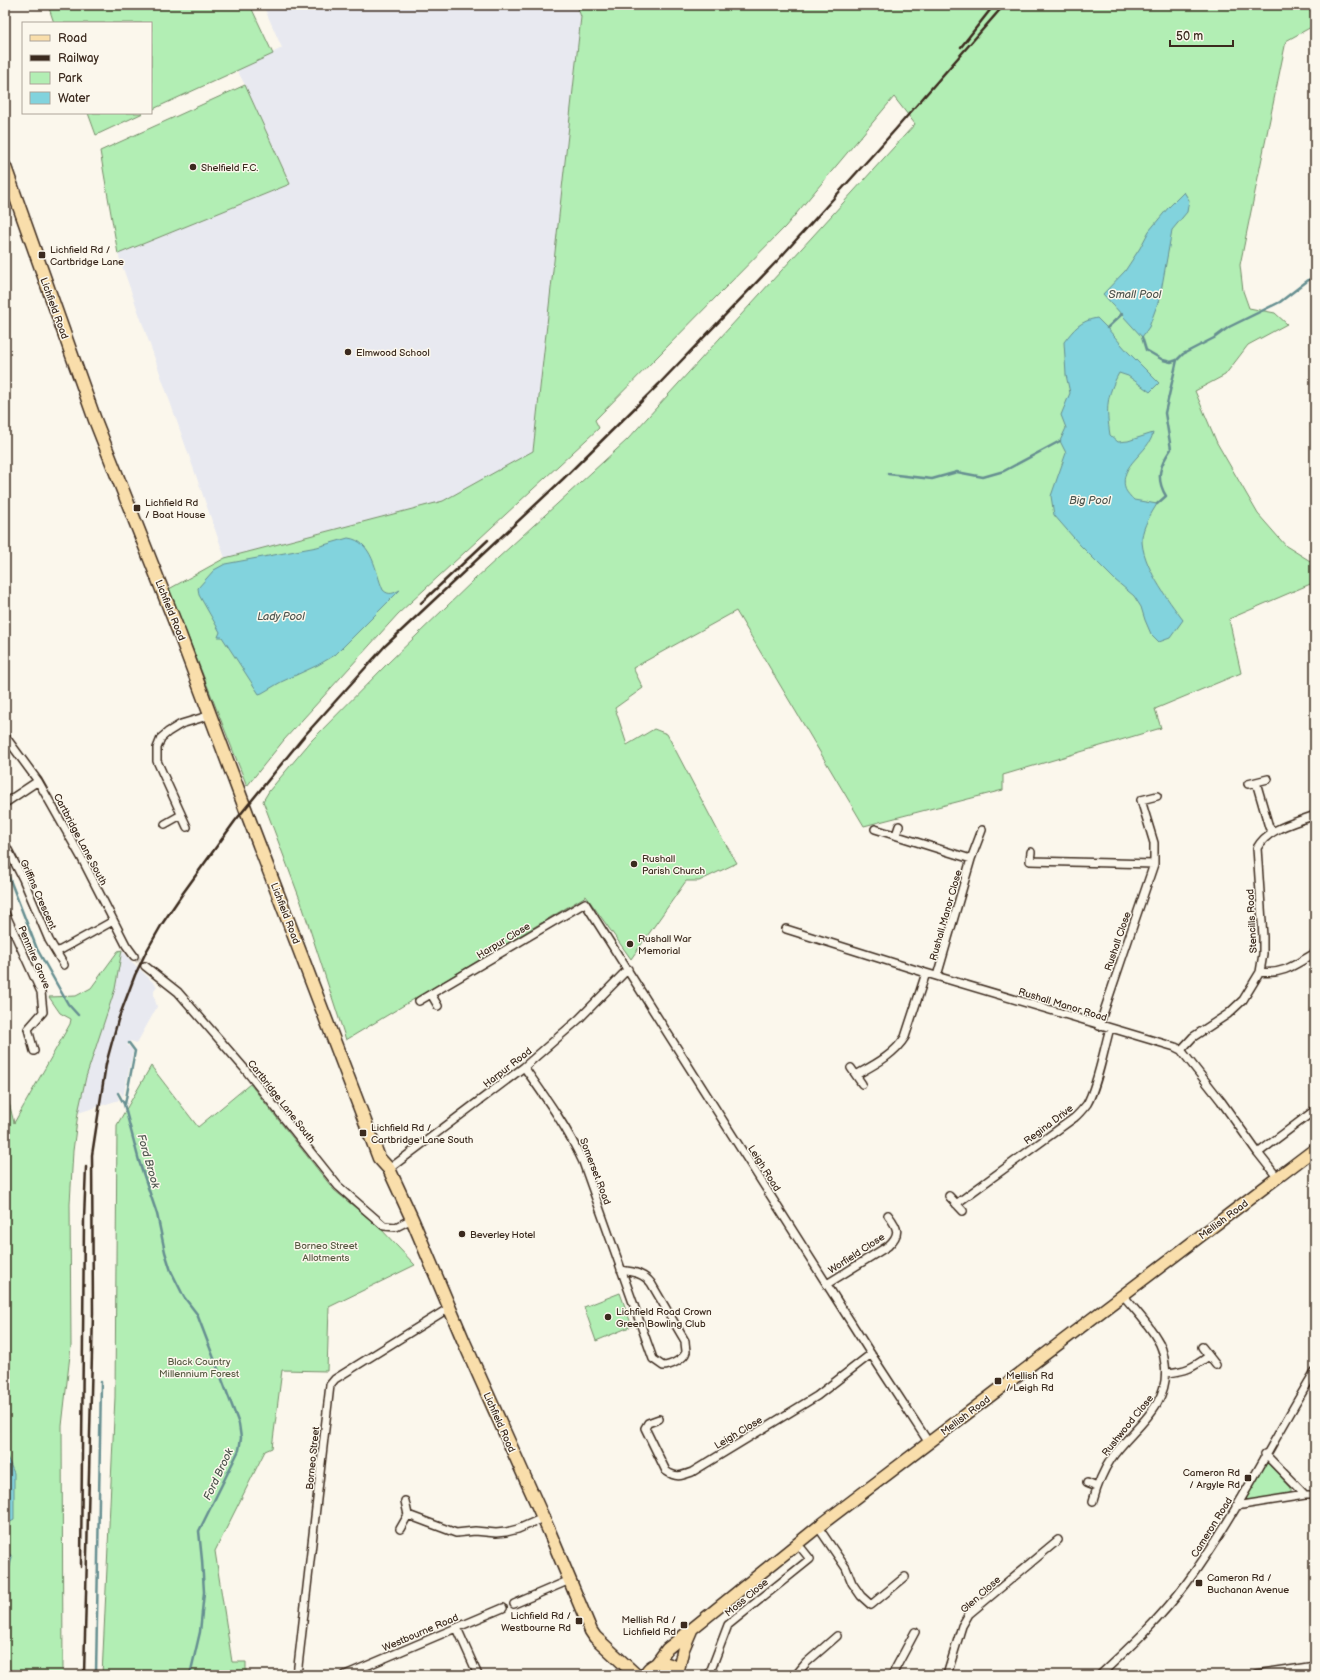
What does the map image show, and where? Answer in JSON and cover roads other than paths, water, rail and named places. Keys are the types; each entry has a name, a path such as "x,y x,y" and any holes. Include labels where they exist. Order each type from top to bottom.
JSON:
{"highway":[{"name":"Lichfield Road","path":"5,167 95,420 211,715 243,804 379,1158 388,1169 412,1219 449,1308 595,1637 636,1675"},
{"path":"624,1665 650,1669 662,1663 670,1665 679,1674"}],"main road":[{"name":"Mellish Road","path":"650,1669 667,1649 693,1627 818,1527 1315,1149"},
{"name":"Mellish Road","path":"679,1674 683,1650 693,1627"}],"street":[{"path":"187,828 157,762 157,748 161,738 181,724 211,715"},
{"name":"Cartbridge Lane South","path":"5,736 38,781 81,857 126,946 134,956"},
{"path":"1268,779 1252,783 1269,827 1273,831"},
{"path":"5,802 38,781"},
{"name":"Rushall Close","path":"1099,1026 1154,864 1154,843 1141,800 1157,796"},
{"path":"165,824 181,815"},
{"name":"Stencills Road","path":"1181,1050 1193,1037 1228,1014 1243,1000 1260,972 1263,954 1263,937 1257,848 1260,842 1273,831 1315,815"},
{"path":"896,835 899,826"},
{"name":"Rushall Manor Close","path":"876,828 971,859"},
{"name":"Rushall Manor Close","path":"937,976 971,859 982,830"},
{"name":"Griffins Crescent","path":"5,844 23,879 49,940 64,965"},
{"path":"1031,852 1030,861 1154,864"},
{"name":"Leigh Road","path":"585,903 826,1284 929,1443"},
{"name":"Harpur Close","path":"419,1001 585,903"},
{"name":"Penmire Grove","path":"5,913 41,992 43,1012 28,1030 34,1051"},
{"path":"57,952 113,921"},
{"name":"Rushall Manor Road","path":"786,929 1181,1050"},
{"path":"1260,972 1272,973 1287,970 1315,953"},
{"name":"Cartbridge Lane South","path":"145,966 178,992 244,1068 338,1186 384,1226 396,1227 412,1219"},
{"name":"Harpur Road","path":"388,1169 524,1068 579,1019 628,969"},
{"path":"856,1076 889,1055 901,1043 905,1037 926,973"},
{"path":"431,994 438,1006"},
{"name":"Regina Drive","path":"956,1204 1074,1118 1081,1111 1087,1103 1093,1088 1110,1028"},
{"path":"1181,1050 1221,1101 1277,1178"},
{"name":"Somerset Road","path":"524,1068 552,1106 573,1139 583,1162 621,1270 653,1359 663,1366 668,1366 684,1356 686,1352 685,1341 646,1277 640,1273 621,1270"},
{"path":"851,1068 862,1084"},
{"path":"1258,1153 1315,1110"},
{"path":"949,1196 963,1211"},
{"name":"Worfield Close","path":"826,1284 888,1246 894,1240 897,1235 897,1231 888,1218"},
{"name":"Rushwood Close","path":"1093,1501 1097,1487 1111,1459 1156,1407 1162,1395 1167,1372 1164,1355 1157,1339 1123,1295"},
{"name":"Borneo Street","path":"297,1675 330,1385 335,1379 449,1308"},
{"path":"1202,1347 1216,1366"},
{"name":"Leigh Close","path":"659,1419 648,1423 645,1428 666,1471 672,1476 678,1477 692,1472 817,1396 871,1354"},
{"path":"1167,1372 1184,1371 1194,1367 1209,1356"},
{"name":"Cameron Road","path":"1100,1675 1139,1638 1186,1585 1213,1544 1315,1372"},
{"path":"1266,1454 1304,1495"},
{"path":"1087,1483 1097,1487"},
{"path":"1236,1506 1304,1495 1315,1495"},
{"path":"400,1529 408,1515 406,1501"},
{"path":"408,1515 456,1533 475,1531 496,1533 506,1532 518,1529 543,1518"},
{"path":"818,1527 846,1568 852,1583 861,1596 871,1605 905,1577"},
{"name":"Glen Close","path":"947,1675 962,1626 969,1614 1055,1542 1046,1538"},
{"name":"Moss Close","path":"709,1675 728,1625 810,1559 802,1549"},
{"path":"514,1604 570,1580"},
{"name":"Westbourne Road","path":"350,1674 503,1608"},
{"path":"457,1628 478,1675"},
{"path":"892,1675 915,1632"},
{"path":"796,1675 806,1663 837,1636"},
{"path":"1256,1675 1315,1666"}],"water":[{"name":"Small Pool","path":"1184,192 1189,200 1187,212 1172,230 1160,297 1149,327 1142,337 1103,294 1125,271 1149,231 1168,208"},
{"name":"Big Pool","path":"1097,318 1159,383 1150,392 1128,376 1119,373 1109,396 1108,417 1110,435 1118,442 1128,441 1153,433 1146,447 1130,465 1124,480 1126,490 1134,500 1157,504 1144,529 1142,538 1143,548 1146,559 1156,581 1183,620 1170,638 1159,642 1151,634 1141,607 1134,596 1115,580 1080,545 1054,515 1051,496 1066,453 1060,441 1066,428 1061,415 1070,393 1066,375 1064,342 1082,323"},
{"name":"Lady Pool","path":"348,538 356,540 368,551 385,592 394,593 400,590 335,655 259,694 222,637 218,637 220,632 199,595 198,588 214,570 225,564 317,547"},
{"path":"5,1385 8,1389 8,1432 5,1433"},
{"path":"5,1457 7,1457 14,1473 14,1520 5,1525"},
{"path":"5,1548 12,1557 8,1575 5,1579"}],"waterway":[{"path":"1142,337 1146,350 1163,360 1171,362 1177,360 1183,354 1214,338 1229,327 1280,302 1315,275"},
{"path":"1107,328 1122,314"},
{"path":"1157,504 1166,496 1161,483 1160,472 1171,449 1165,413 1177,360"},
{"path":"888,474 932,479 957,472 983,477 1004,471 1060,441"},
{"name":"Ford Brook","path":"5,867 37,949 68,1004 78,1015"},
{"name":"Ford Brook","path":"125,1104 135,1051 129,1043"},
{"name":"Ford Brook","path":"118,1093 124,1104 139,1161 157,1214 165,1252 171,1271 184,1297 197,1314 239,1424 241,1438 239,1450 199,1531 204,1592 200,1632 190,1675"},
{"path":"96,1675 101,1382"}],"tunnel":[{"path":"134,956 145,966"}],"railway":[{"path":"961,47 994,5"},
{"path":"84,1675 93,1313 92,1155 106,1064 118,1020 135,975 146,952 162,924 183,893 235,821 305,735 385,646 563,479 659,384 778,260 895,130 1004,5"},
{"path":"421,603 488,540"},
{"path":"81,1567 84,1219 86,1167"}],"place":[{"name":"Shelfield F.C.","path":"193,167"},
{"name":"Lichfield Rd / Cartbridge Lane","path":"42,255"},
{"name":"Elmwood School","path":"348,352"},
{"name":"Lichfield Rd / Boat House","path":"137,508"},
{"name":"Rushall Parish Church","path":"634,864"},
{"name":"Rushall War Memorial","path":"630,944"},
{"name":"Lichfield Rd / Cartbridge Lane South","path":"363,1133"},
{"name":"Beverley Hotel","path":"462,1234"},
{"name":"Lichfield Road Crown Green Bowling Club","path":"608,1317"},
{"name":"Mellish Rd / Leigh Rd","path":"998,1381"},
{"name":"Cameron Rd / Argyle Rd","path":"1248,1478"},
{"name":"Cameron Rd / Buchanan Avenue","path":"1199,1583"},
{"name":"Lichfield Rd / Westbourne Rd","path":"579,1621"},
{"name":"Mellish Rd / Lichfield Rd","path":"684,1625"}],"park label":[{"name":"Borneo Street Allotments","path":"326,1250"},
{"name":"Black Country Millennium Forest","path":"199,1366"}]}
